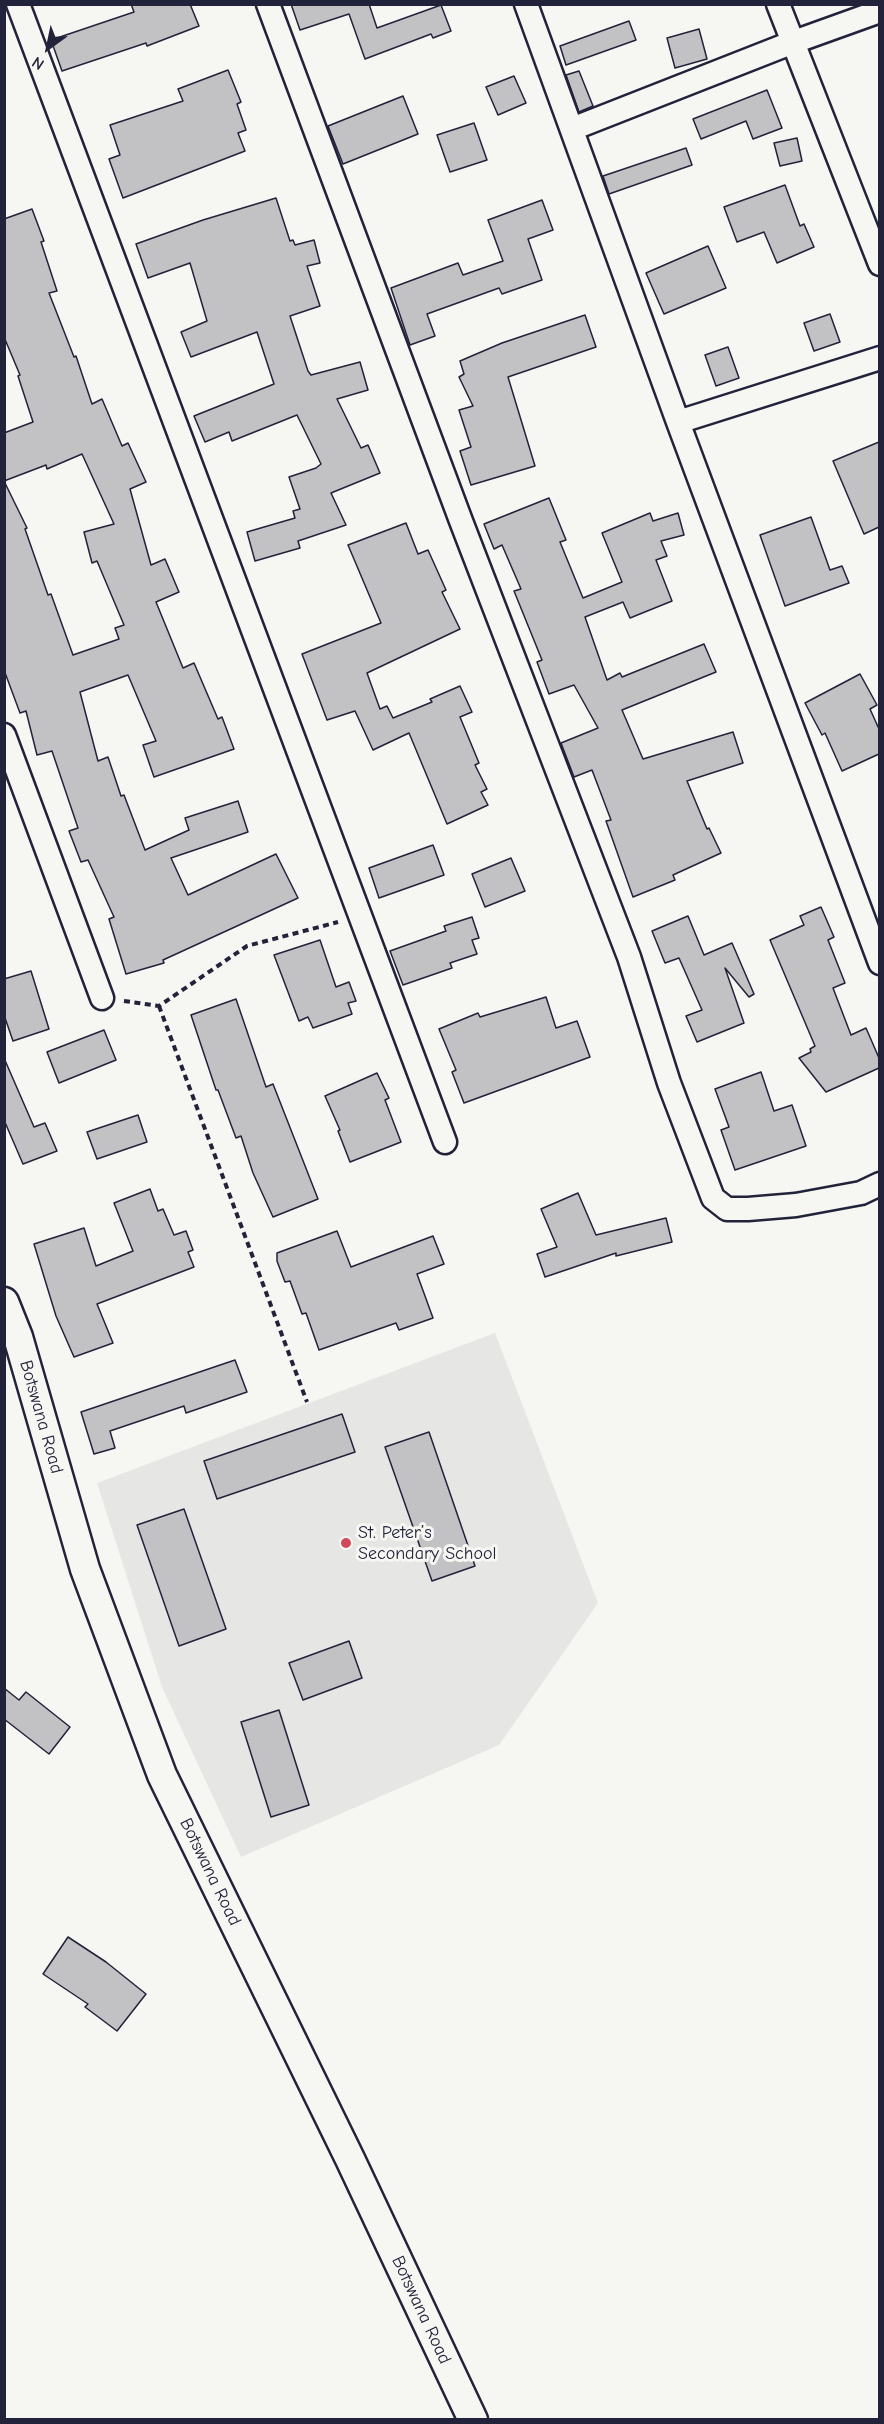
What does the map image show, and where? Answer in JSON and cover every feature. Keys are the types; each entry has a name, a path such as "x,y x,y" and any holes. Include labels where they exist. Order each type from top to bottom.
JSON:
{"street":[{"path":"18,4 358,916 445,1142"},
{"path":"268,4 461,521 629,957 669,1083 713,1198 727,1209 758,1209 861,1194 879,1184"},
{"path":"526,4 879,963"},
{"path":"778,4 791,43 879,264"},
{"path":"572,129 879,10"},
{"path":"678,422 879,358"},
{"path":"4,735 102,998"},
{"name":"Botswana Road","path":"4,1302 11,1345 86,1569 162,1775 350,2159 472,2420"}],"path":[{"path":"102,998 159,1006 247,946 358,916"},
{"path":"159,1006 307,1402"}],"shaded area":[{"name":"St. Peter’s Secondary School","path":"495,1333 598,1603 499,1745 241,1857 162,1687 97,1483"}],"building":[{"path":"131,4 190,4 199,26 147,46 146,43 62,71 51,40 134,12"},
{"path":"291,4 369,4 377,28 441,5 451,31 433,38 431,34 365,59 349,14 300,30"},
{"path":"629,21 636,40 566,65 560,46"},
{"path":"699,29 707,59 675,68 667,38"},
{"path":"228,70 241,102 237,104 246,130 238,133 245,151 123,198 109,159 120,155 110,125 183,101 178,89"},
{"path":"579,71 593,106 579,112 566,75"},
{"path":"514,76 526,103 498,115 486,87"},
{"path":"767,90 782,128 753,139 746,121 701,139 693,119"},
{"path":"403,96 418,134 343,164 328,126"},
{"path":"474,123 487,160 450,172 437,135"},
{"path":"797,138 802,161 780,166 774,143"},
{"path":"686,148 692,165 609,194 603,176"},
{"path":"785,185 800,226 804,224 814,247 777,263 764,232 737,242 724,207"},
{"path":"276,198 290,241 293,240 295,245 314,240 320,263 307,266 320,306 290,316 308,371 311,375 360,362 368,390 337,399 361,448 368,445 380,473 331,493 346,525 298,541 300,548 255,561 247,532 295,518 293,511 300,509 289,477 316,468 321,464 297,415 232,441 229,432 205,442 194,416 274,384 257,332 191,357 181,332 207,321 190,263 148,278 136,244 203,220"},
{"path":"542,200 553,230 528,239 542,280 502,294 499,288 427,314 435,336 410,345 391,288 458,263 463,275 503,261 488,220"},
{"path":"32,209 44,241 41,242 57,291 49,293 74,357 76,356 92,404 102,399 122,446 128,443 146,482 130,489 151,565 165,559 179,592 156,602 183,668 194,663 218,719 222,717 234,749 154,777 143,745 156,741 128,675 80,692 98,761 108,757 121,796 124,795 145,850 189,830 185,818 238,801 248,832 171,858 188,895 276,854 298,898 163,960 164,963 126,974 109,919 114,917 88,860 81,862 69,831 78,828 52,751 37,755 26,711 20,713 4,670 4,433 33,422 18,376 20,375 4,337 4,219","holes":["82,454 114,524 84,532 92,563 97,561 124,625 115,628 119,639 73,655 51,594 48,595 25,529 27,528 4,481 46,465 47,469"]},
{"path":"708,246 726,288 664,314 646,273"},
{"path":"830,314 840,342 814,351 804,323"},
{"path":"585,315 596,347 508,377 535,466 471,485 460,451 471,447 459,410 473,406 459,377 464,374 460,361 502,343"},
{"path":"728,347 739,378 716,386 705,355"},
{"path":"879,442 879,527 864,534 833,461"},
{"path":"549,498 566,540 560,542 583,598 622,582 602,533 650,513 653,521 678,513 684,535 661,541 667,556 656,560 672,601 630,618 623,602 585,617 607,680 620,673 622,677 704,644 716,672 622,710 643,759 733,732 743,763 687,781 707,829 709,828 721,853 673,875 675,880 633,897 606,821 611,820 592,770 574,777 561,743 598,728 574,685 549,694 537,662 542,660 514,591 521,589 502,545 494,549 484,524"},
{"path":"811,517 830,570 842,566 849,583 785,606 760,535"},
{"path":"406,523 418,554 428,550 446,590 442,592 460,629 367,673 380,709 387,706 393,718 432,702 430,699 460,686 472,712 460,717 479,763 475,765 487,789 481,792 488,805 447,824 409,733 373,750 355,711 327,720 302,654 381,623 348,545"},
{"path":"860,674 877,705 870,709 879,729 879,754 842,771 825,733 822,735 805,703"},
{"path":"433,845 444,875 379,898 369,868"},
{"path":"511,858 525,891 485,907 472,874"},
{"path":"821,907 834,937 828,940 845,983 833,988 851,1035 866,1028 879,1058 879,1068 826,1092 799,1058 811,1052 810,1049 815,1046 770,940 804,925 800,916"},
{"path":"688,916 704,955 732,943 754,994 749,997 725,968 744,1023 697,1042 686,1016 702,1010 679,958 665,963 652,931"},
{"path":"472,917 479,938 472,940 477,954 450,963 452,968 403,985 390,951 446,931 444,926"},
{"path":"320,940 336,987 349,982 356,1001 348,1003 352,1014 313,1028 308,1017 299,1021 274,955"},
{"path":"31,971 49,1029 13,1041 4,1015 4,979"},
{"path":"546,997 556,1028 577,1021 590,1057 464,1103 452,1072 456,1070 439,1029 478,1013 480,1017"},
{"path":"236,999 266,1087 273,1084 318,1199 273,1217 253,1173 241,1136 236,1138 218,1090 216,1090 191,1015"},
{"path":"104,1030 116,1060 59,1083 47,1052"},
{"path":"4,1058 34,1127 45,1123 57,1151 23,1164 4,1120"},
{"path":"761,1072 774,1111 792,1105 806,1146 735,1170 721,1130 729,1127 715,1089"},
{"path":"377,1073 389,1098 385,1100 401,1142 350,1162 338,1131 340,1130 325,1096"},
{"path":"138,1115 147,1142 97,1159 87,1132"},
{"path":"150,1189 158,1211 163,1209 174,1235 186,1231 193,1250 188,1252 194,1267 97,1304 113,1343 74,1357 56,1316 34,1244 84,1228 96,1266 133,1251 114,1203"},
{"path":"578,1193 596,1235 666,1218 672,1242 616,1256 616,1253 545,1277 537,1254 557,1247 541,1209"},
{"path":"337,1231 351,1267 433,1236 444,1264 417,1274 433,1318 399,1330 396,1323 319,1350 306,1313 302,1314 290,1281 285,1282 277,1261 277,1253"},
{"path":"235,1360 247,1392 186,1413 184,1406 110,1431 115,1448 94,1454 81,1412"},
{"path":"342,1414 355,1452 217,1499 204,1461"},
{"path":"429,1432 475,1566 432,1581 385,1447"},
{"path":"184,1509 226,1629 179,1646 137,1525"},
{"path":"349,1641 362,1678 303,1700 289,1663"},
{"path":"4,1688 19,1700 26,1692 70,1727 49,1754 4,1719"},
{"path":"279,1710 309,1805 271,1817 241,1722"},
{"path":"68,1937 106,1962 146,1994 117,2031 85,2007 88,2004 43,1974"}],"place":[{"name":"St. Peter’s Secondary School","path":"346,1543"}]}
